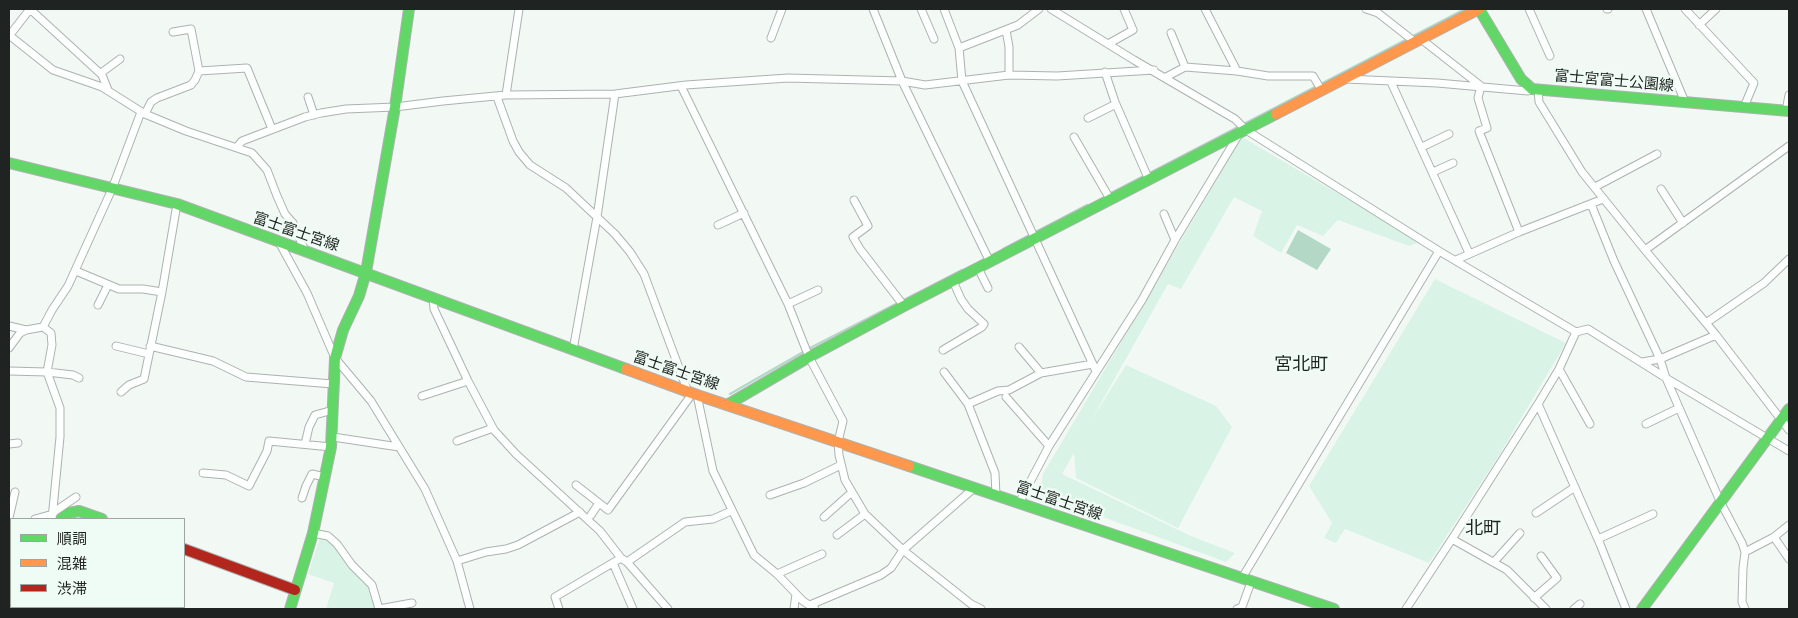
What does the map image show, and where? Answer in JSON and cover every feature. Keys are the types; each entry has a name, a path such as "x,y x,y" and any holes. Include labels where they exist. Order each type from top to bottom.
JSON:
{"street":[{"path":"108,91 100,73 30,9 9,36 54,70 108,91 143,113 186,131 252,153 268,170 285,214 293,223 305,251"},
{"path":"290,609 313,533 332,442 335,358 343,330 359,296 366,272 395,107 409,9"},
{"path":"506,95 519,9"},
{"path":"771,38 782,9"},
{"path":"873,9 902,81 988,259"},
{"path":"921,9 934,39"},
{"path":"944,9 959,48 962,81 1095,368"},
{"path":"959,48 1018,25 1039,9"},
{"path":"1051,9 1236,119 1242,128 1439,251 1576,332 1588,329 1789,451"},
{"path":"1108,44 1133,30 1124,9"},
{"path":"1206,9 1237,71"},
{"path":"1366,9 1378,13 1481,86"},
{"path":"727,405 807,353 902,303 953,281 1032,235 1319,87 1346,79 1414,39 1479,9"},
{"name":"富士宮富士公園線","path":"1479,9 1521,79 1526,85 1535,89 1788,111"},
{"path":"1529,9 1550,56"},
{"path":"1646,9 1685,102"},
{"path":"1685,9 1754,83 1744,107"},
{"path":"1699,25 1716,9"},
{"path":"43,327 76,271 143,113 151,102 157,98 191,85 196,80 199,70 191,29 173,32"},
{"path":"1006,30 1009,47 1009,74"},
{"path":"1171,33 1185,67"},
{"path":"100,73 120,58"},
{"path":"1166,77 1185,67 1237,71 1268,76 1313,76 1319,87"},
{"path":"199,70 247,68 272,129"},
{"path":"236,147 242,141 314,114 346,109 395,107 506,95 615,94 681,86 788,78 902,81 925,85 1009,74 1057,76 1154,70"},
{"path":"1105,72 1116,104 1148,176"},
{"path":"1346,79 1481,86 1528,92 1535,89 1539,102 1582,172 1706,323 1789,430"},
{"path":"1391,82 1434,172 1469,253"},
{"path":"681,86 788,304 807,353 843,421 838,442 844,480 865,514 903,550 971,604 981,609"},
{"path":"1481,86 1478,98 1487,128 1479,131 1519,232"},
{"path":"573,350 597,217 615,94"},
{"path":"1788,111 1789,95"},
{"path":"497,96 513,141 530,165 566,188 615,234 644,274 692,394 713,471 731,512 754,555 778,574 803,601 813,607 891,568 903,550 974,488"},
{"path":"308,97 314,114"},
{"path":"1088,118 1116,104"},
{"path":"1019,503 1049,446 1095,368 1142,300 1175,240 1242,128"},
{"path":"1422,147 1449,134"},
{"path":"1074,137 1108,196"},
{"path":"1645,250 1789,146"},
{"path":"1595,188 1657,154"},
{"name":"富士富士宮線","path":"9,163 177,204 366,272 692,394 1334,609"},
{"path":"1434,172 1453,163"},
{"path":"1661,189 1683,223"},
{"path":"1456,260 1519,232 1603,199"},
{"path":"854,200 868,226 852,237 902,303"},
{"path":"121,392 129,385 144,379 162,292 177,204"},
{"path":"1591,204 1614,261 1660,359 1666,378 1720,501 1745,552 1742,568 1742,602 1745,609"},
{"path":"718,225 744,212"},
{"path":"1164,214 1175,240"},
{"path":"279,242 307,293 335,358 370,401 425,489 457,561 470,609"},
{"path":"1237,609 1242,607 1247,580 1439,251"},
{"path":"1706,323 1764,283 1789,259"},
{"path":"978,268 988,288"},
{"path":"76,271 119,288 162,292"},
{"path":"943,350 984,324 968,309 953,281"},
{"path":"98,305 108,285"},
{"path":"788,304 818,290"},
{"path":"433,298 434,309 468,381 493,428 516,454 600,532 668,609"},
{"path":"9,326 26,330"},
{"path":"9,348 20,333 26,330 43,327 51,333 52,345 47,372 60,408 60,437 54,493 55,516"},
{"path":"1406,609 1538,404 1559,368 1576,332"},
{"path":"1642,362 1660,359 1716,336"},
{"path":"116,346 213,360 246,376 333,384"},
{"path":"1019,348 1041,373"},
{"path":"968,404 998,391 1009,390 1041,373 1095,368"},
{"path":"1559,368 1590,424"},
{"path":"9,371 47,372 73,375 79,378"},
{"path":"944,372 968,404 995,473 996,496"},
{"path":"422,396 468,381"},
{"path":"576,485 608,510 692,394"},
{"path":"1006,398 1049,446"},
{"path":"1538,404 1598,539 1626,609"},
{"path":"1646,424 1679,408"},
{"path":"1642,609 1789,409"},
{"path":"305,444 308,427 315,415 333,410"},
{"path":"457,441 493,428"},
{"path":"203,472 226,475 249,486 267,451 269,441 305,444 332,442 398,447"},
{"path":"9,444 18,442"},
{"path":"770,495 804,483 841,465"},
{"path":"302,498 312,474 325,477"},
{"path":"1536,512 1575,487"},
{"path":"10,518 15,492"},
{"path":"824,517 852,492"},
{"path":"55,516 76,497"},
{"path":"591,515 600,503"},
{"path":"42,518 79,511 99,518"},
{"path":"457,561 518,545 580,512"},
{"path":"559,609 555,597 613,563 624,560 685,522 713,519 731,512"},
{"path":"837,535 865,514"},
{"path":"1598,539 1653,514"},
{"path":"1745,552 1774,537 1789,524"},
{"path":"313,533 328,536 337,544 352,565 372,585 379,609 412,603"},
{"path":"1494,562 1520,533"},
{"path":"1774,537 1789,559"},
{"path":"1452,540 1507,570 1546,609"},
{"path":"185,549 296,590"},
{"path":"778,574 822,554"},
{"path":"1534,598 1557,578 1541,556"},
{"path":"613,563 633,609"},
{"path":"794,609 796,594"}],"shaded area":[{"path":"1242,137 1420,242 1409,246 1338,220 1323,236 1297,225 1281,253 1253,236 1262,211 1234,197 1181,289 1168,284 1092,419 1126,365 1216,406 1232,427 1178,528 1076,478 1074,453 1062,474 1191,536 1235,553 1226,562 1040,494 1043,474"},
{"path":"1298,230 1331,249 1317,270 1286,253"},
{"path":"1435,279 1566,343 1498,457 1429,563 1345,529 1336,543 1324,538 1332,523 1309,486"},
{"path":"10,520 10,608 24,608 9,609"},
{"path":"320,537 327,539 339,551 369,586 375,609 326,609 334,583 308,574"}],"waterway":[{"path":"1109,194 1465,9"},
{"path":"1003,249 1087,205"},
{"path":"730,394 812,347 962,270"}],"traffic: fast":[{"path":"290,609 313,533 331,447 335,358 343,330 359,296 366,272 395,107 409,9"},
{"path":"1479,9 1521,79 1532,89 1789,111"},
{"path":"727,405 809,357 904,306 1276,114"},
{"path":"9,163 177,204 626,369"},
{"path":"1642,609 1789,409"},
{"path":"909,466 1334,609"},
{"path":"62,518 69,513 79,511 99,518"}],"traffic: slow":[{"path":"1276,114 1479,9"},
{"path":"626,369 697,395 909,466"}],"traffic: jam":[{"path":"185,549 295,590"}],"district":[{"name":"宮北町","path":"1301,365"},
{"name":"北町","path":"1483,529"}]}
